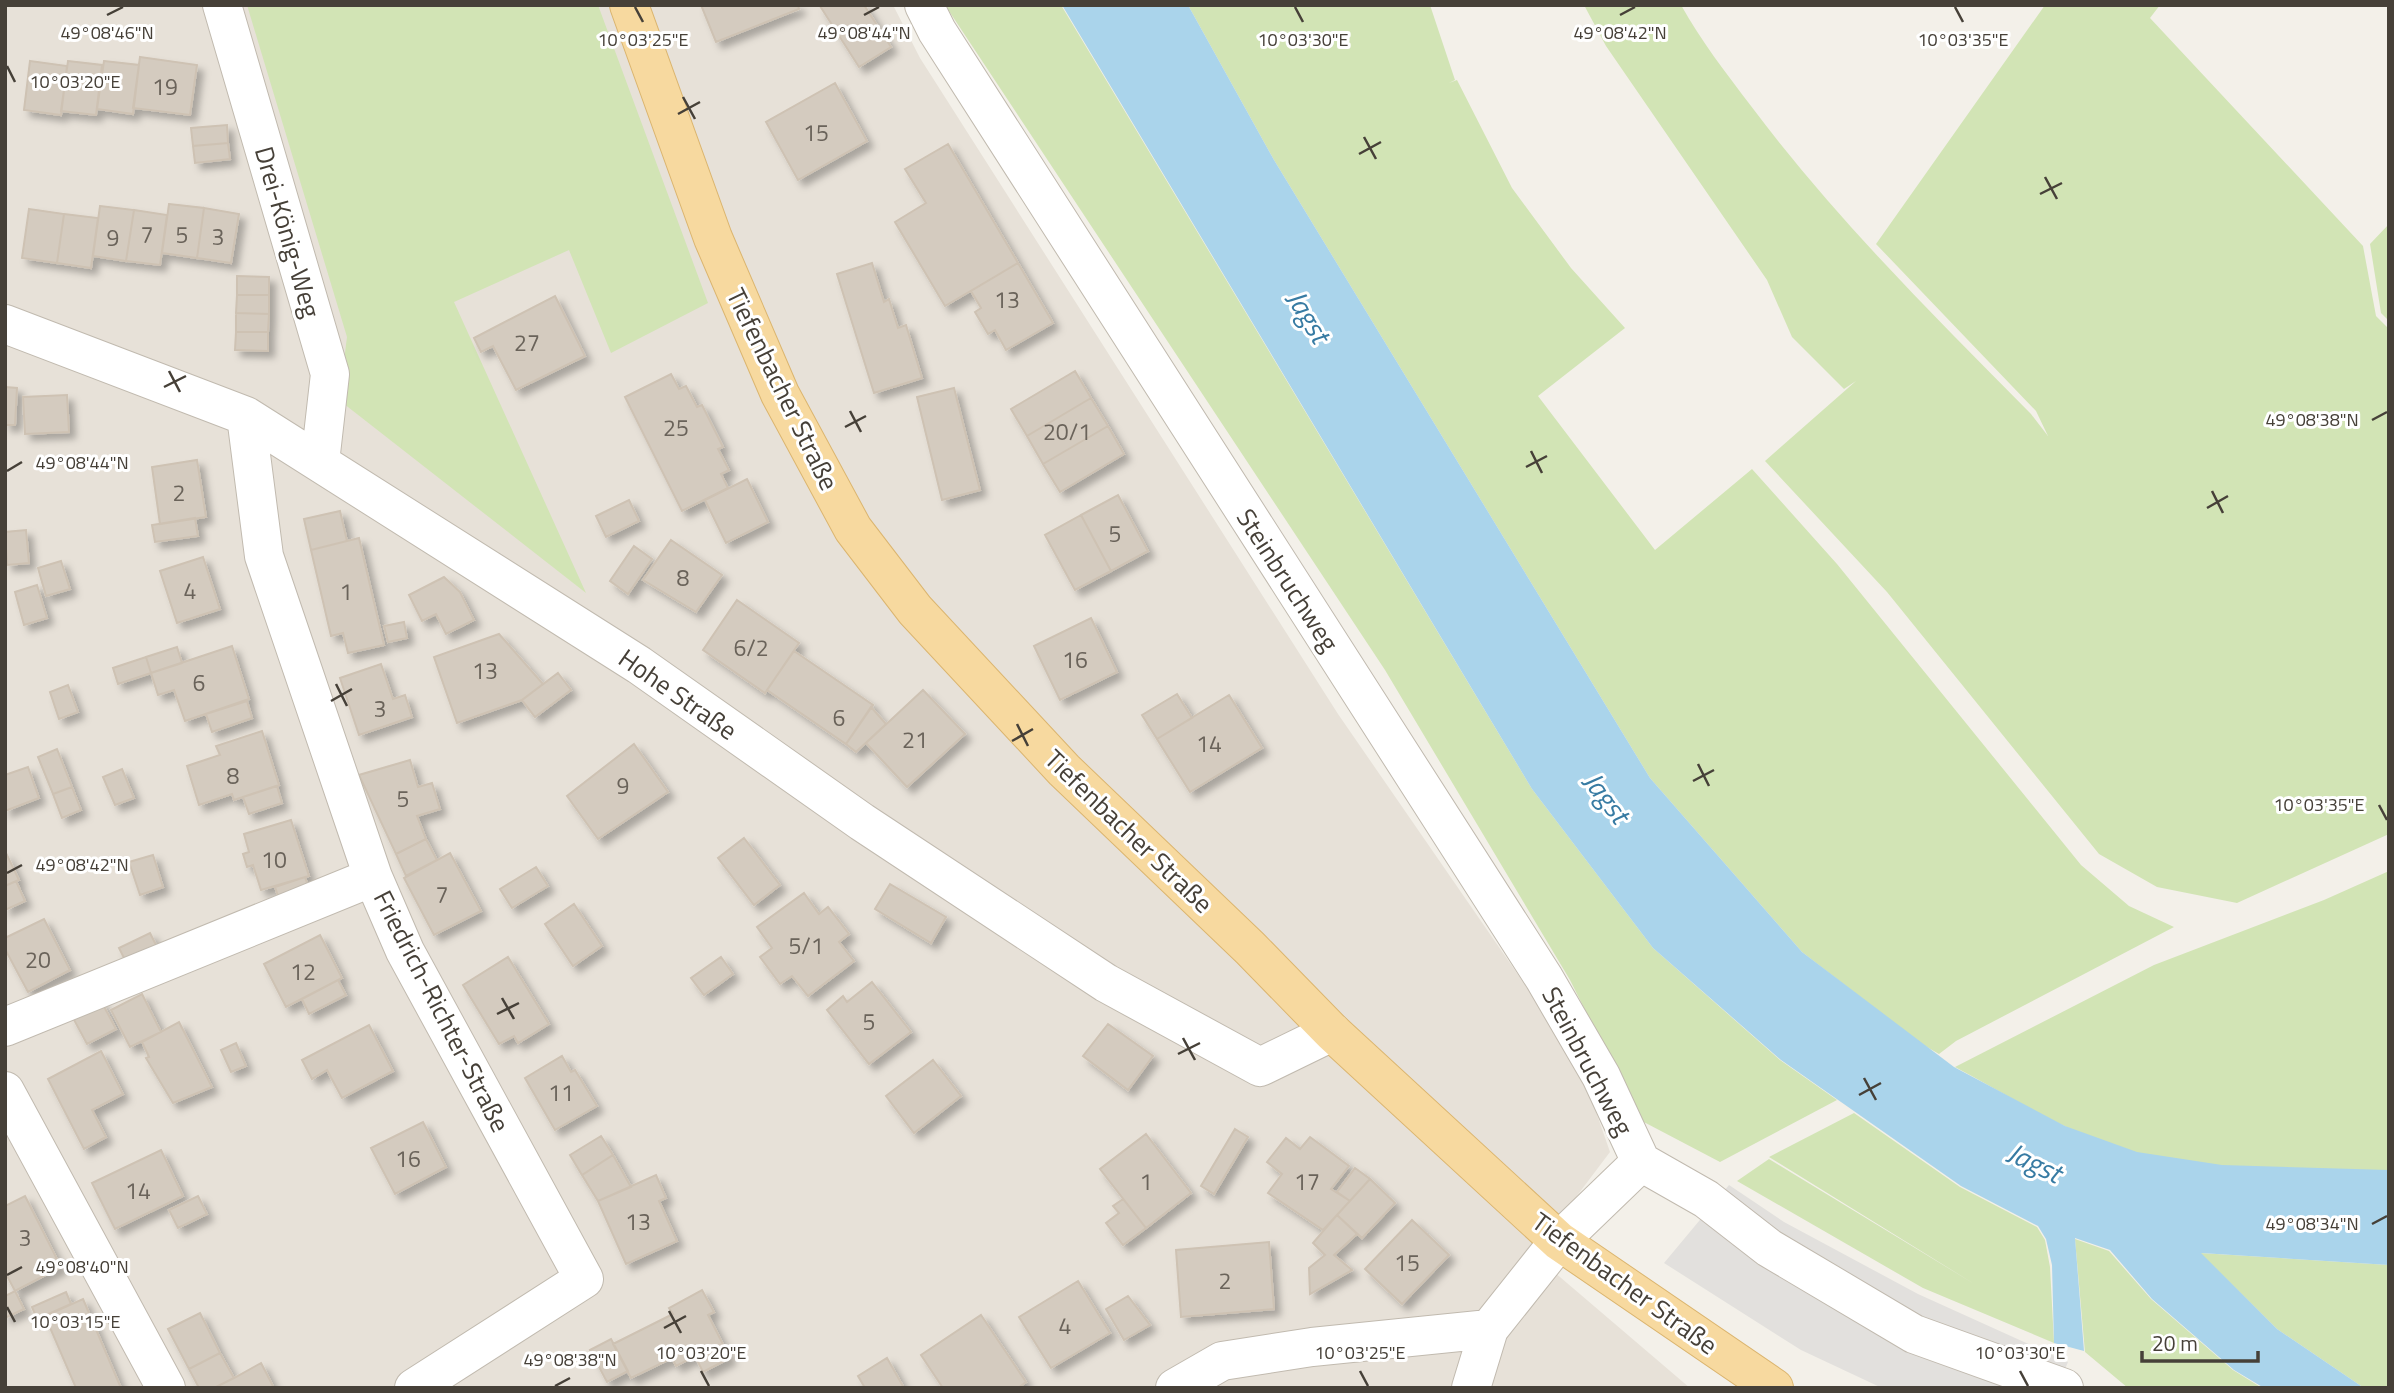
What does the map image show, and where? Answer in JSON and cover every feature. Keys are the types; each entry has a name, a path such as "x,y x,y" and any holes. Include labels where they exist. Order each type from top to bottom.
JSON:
{"main road":[{"name":"Tiefenbacher Straße","path":"629,5 713,238 780,394 853,529 915,610 1064,770 1250,948 1332,1032 1559,1241 1774,1388"}],"street":[{"name":"Drei-König-Weg","path":"222,5 330,374 320,462"},
{"name":"Steinbruchweg","path":"924,5 937,31 1544,978 1601,1076 1641,1162"},
{"name":"Hohe Straße","path":"5,324 246,416 639,665 862,822 1106,983 1260,1067 1332,1032"},
{"name":"Friedrich-Richter-Straße","path":"246,416 264,556 373,877 405,951 584,1279 414,1388"},
{"path":"5,1027 373,877"},
{"path":"5,1091 166,1388"},
{"path":"1471,1388 1489,1329 1559,1241 1641,1162 1706,1199 1769,1248 1914,1334 2064,1388"},
{"path":"1175,1388 1222,1361 1312,1347 1489,1329"}],"shaded area":[{"path":"5,5 893,5 920,58 1338,714 1579,1063 1610,1152 1533,1254 1690,1388 5,1388"},
{"path":"1729,1185 1784,1222 1918,1294 2068,1362 2057,1388 1882,1388 1801,1350 1664,1263"}],"green space":[{"path":"247,5 598,5 708,303 611,353 569,250 454,302 586,593 339,400 347,337"},
{"path":"945,5 1061,5 1532,789 1653,948 1780,1060 1837,1100 1720,1162 1640,1120 1570,980 1385,670"},
{"path":"1188,5 1430,5 1455,80 1449,83 1457,80 1512,188 1571,268 1625,328 1538,396 1655,550 1752,469 1837,564 2081,865 2129,906 2174,927 1956,1041 1939,1054 1920,1043 1802,952 1650,778 1274,160"},
{"path":"1584,5 1681,5 1723,69 1816,187 1886,265 2031,414 2048,436 2036,411 1876,244 2045,5 2160,5 2150,18 2363,246 2376,316 2389,329 2389,834 2237,903 2157,887 2099,854 1887,592 1765,461 1856,381 1844,389 1792,337 1767,280 1606,46"},
{"path":"2389,224 2389,321 2381,313 2370,244"},
{"path":"2389,871 2389,1170 2231,1167 2138,1153 2067,1127 1955,1067 2154,965 2324,900"},
{"path":"1854,1113 1960,1187 2037,1227 2045,1240 2050,1267 2054,1343 1923,1288 1737,1181 1769,1159 1976,1285 1769,1157"},
{"path":"2075,1239 2109,1251 2151,1299 2233,1370 2262,1388 2128,1388 2085,1352"},
{"path":"2200,1253 2389,1265 2389,1388 2364,1388 2277,1329"}],"water":[{"name":"Jagst","path":"1062,5 1188,5 1274,160 1650,778 1802,952 1954,1067 2065,1126 2137,1152 2222,1165 2389,1170 2389,1265 2201,1253 2277,1329 2364,1388 2264,1388 2234,1370 2152,1299 2110,1250 2075,1238 2084,1351 2054,1343 2052,1265 2046,1239 2038,1226 1961,1186 1781,1060 1653,948 1532,789"}],"building":[{"path":"701,5 798,5 799,9 716,42"},
{"path":"864,5 891,47 859,67 820,6"},
{"path":"140,57 197,65 190,115 133,108"},
{"path":"30,61 67,66 61,115 24,110"},
{"path":"68,61 102,65 96,115 61,111"},
{"path":"104,61 139,65 133,114 97,109"},
{"path":"835,83 867,141 798,180 766,122"},
{"path":"227,125 228,143 193,146 191,128"},
{"path":"228,143 230,159 195,163 193,146"},
{"path":"948,144 1018,263 945,306 895,222 926,203 905,169"},
{"path":"169,204 204,208 197,258 162,253"},
{"path":"100,206 134,210 126,261 93,256"},
{"path":"204,208 239,214 231,263 197,258"},
{"path":"29,209 64,214 57,263 22,258"},
{"path":"134,210 167,215 160,265 126,261"},
{"path":"64,214 98,218 91,268 57,263"},
{"path":"872,263 884,302 889,299 898,328 906,325 922,378 874,393 837,274"},
{"path":"1018,263 1053,323 1006,350 995,330 988,334 975,312 981,308 971,291"},
{"path":"237,276 269,277 269,295 237,295"},
{"path":"237,295 269,295 269,314 236,313"},
{"path":"555,296 585,356 516,390 493,346 481,352 474,338"},
{"path":"236,313 269,314 268,332 236,332"},
{"path":"236,332 268,332 268,351 235,350"},
{"path":"1075,371 1091,398 1027,436 1011,409"},
{"path":"671,374 679,389 686,386 697,407 702,405 723,447 718,449 729,470 721,474 728,488 682,511 625,397"},
{"path":"5,387 17,388 15,425 5,425"},
{"path":"954,388 980,490 942,500 917,397"},
{"path":"67,395 69,432 25,434 23,397"},
{"path":"1091,398 1108,426 1043,464 1027,436"},
{"path":"1108,426 1124,454 1060,492 1043,464"},
{"path":"197,460 206,517 160,524 152,467"},
{"path":"747,479 768,522 726,543 705,500"},
{"path":"1118,495 1148,551 1111,571 1081,515"},
{"path":"629,500 639,521 606,537 596,516"},
{"path":"340,511 347,541 311,550 304,519"},
{"path":"1081,515 1111,571 1075,590 1045,535"},
{"path":"195,518 198,536 155,542 152,525"},
{"path":"26,530 29,563 7,565 5,532"},
{"path":"359,538 384,645 348,653 343,633 331,636 311,550"},
{"path":"671,540 722,575 696,612 643,580"},
{"path":"634,546 652,559 628,594 610,581"},
{"path":"203,557 220,609 177,623 160,571"},
{"path":"61,561 70,589 46,596 38,568"},
{"path":"444,577 460,592 474,620 446,634 436,614 422,621 409,595"},
{"path":"37,585 47,618 24,625 15,592"},
{"path":"737,600 799,643 765,693 703,650"},
{"path":"1091,618 1117,672 1060,700 1034,646"},
{"path":"404,622 407,638 388,642 384,626"},
{"path":"499,634 543,684 522,700 457,723 434,657"},
{"path":"232,646 249,699 185,721 174,690 158,695 151,673"},
{"path":"177,647 182,663 151,673 146,657"},
{"path":"794,651 873,705 846,744 767,690"},
{"path":"146,657 151,673 118,684 113,668"},
{"path":"381,664 393,699 405,695 412,717 359,735 340,678"},
{"path":"558,673 571,690 535,717 522,700"},
{"path":"68,685 78,712 59,719 50,692"},
{"path":"923,690 965,734 907,787 866,743"},
{"path":"1177,694 1192,718 1157,739 1142,715"},
{"path":"1229,695 1262,748 1190,792 1157,739"},
{"path":"247,701 252,718 212,732 206,714"},
{"path":"871,707 886,724 856,752 846,744"},
{"path":"262,731 279,785 234,800 232,794 199,805 187,766 220,755 216,746"},
{"path":"634,744 668,792 598,839 567,796"},
{"path":"57,749 72,787 53,794 38,757"},
{"path":"410,760 418,787 432,783 440,809 417,816 426,839 396,854 359,775"},
{"path":"28,767 39,798 5,811 5,775"},
{"path":"122,769 134,798 115,805 103,777"},
{"path":"277,786 282,803 249,814 243,797"},
{"path":"72,787 81,810 62,818 53,794"},
{"path":"291,820 309,876 261,890 253,865 247,867 243,854 249,852 244,834"},
{"path":"744,838 780,885 754,905 718,858"},
{"path":"426,839 437,860 406,876 396,854"},
{"path":"5,851 19,880 5,886"},
{"path":"450,853 481,911 434,935 404,878"},
{"path":"153,855 163,887 140,895 129,862"},
{"path":"536,867 548,886 512,908 500,889"},
{"path":"305,877 311,895 281,905 275,887"},
{"path":"16,881 25,901 5,910 5,886"},
{"path":"890,884 946,917 931,943 875,909"},
{"path":"804,893 819,914 828,907 849,934 839,942 854,961 808,996 792,976 780,984 760,957 772,948 757,927"},
{"path":"574,904 602,946 573,966 545,924"},
{"path":"44,919 70,970 28,992 5,949 5,938"},
{"path":"150,933 160,953 129,968 119,948"},
{"path":"320,935 342,978 286,1007 264,964"},
{"path":"508,957 549,1024 518,1043 514,1036 499,1044 463,985"},
{"path":"721,957 733,974 704,995 691,978"},
{"path":"338,980 346,995 309,1014 302,999"},
{"path":"872,982 911,1032 869,1064 827,1010 843,996 847,1002"},
{"path":"142,994 161,1032 130,1047 111,1010"},
{"path":"101,1001 116,1029 87,1044 72,1016"},
{"path":"179,1022 212,1087 173,1103 146,1058 149,1057 142,1042"},
{"path":"1108,1024 1153,1056 1128,1090 1083,1056"},
{"path":"369,1025 393,1071 342,1098 327,1070 312,1079 302,1060"},
{"path":"236,1043 246,1066 231,1072 221,1050"},
{"path":"101,1051 123,1094 92,1110 106,1137 84,1149 48,1079"},
{"path":"562,1056 571,1072 575,1070 597,1106 555,1130 525,1078"},
{"path":"933,1060 961,1096 914,1133 886,1096"},
{"path":"423,1122 446,1167 395,1194 371,1148"},
{"path":"1235,1129 1248,1137 1214,1194 1201,1186"},
{"path":"1146,1134 1191,1193 1146,1228 1100,1169"},
{"path":"601,1136 613,1155 582,1175 570,1155"},
{"path":"1310,1137 1349,1166 1331,1189 1350,1201 1323,1230 1268,1193 1282,1174 1267,1162 1286,1138 1300,1149"},
{"path":"161,1150 183,1196 115,1229 92,1183"},
{"path":"613,1155 631,1187 598,1201 582,1175"},
{"path":"1355,1168 1370,1179 1350,1201 1337,1192"},
{"path":"656,1175 666,1198 659,1201 677,1241 626,1264 598,1201"},
{"path":"1370,1179 1395,1203 1362,1238 1337,1215"},
{"path":"25,1196 61,1267 15,1291 5,1272 5,1206"},
{"path":"198,1196 207,1214 178,1228 169,1210"},
{"path":"1123,1199 1146,1228 1123,1245 1106,1223 1119,1213 1113,1206"},
{"path":"1337,1215 1357,1234 1334,1255 1352,1270 1310,1294 1309,1268 1325,1255 1313,1243"},
{"path":"1412,1220 1449,1255 1402,1304 1365,1269"},
{"path":"1269,1242 1274,1309 1181,1317 1176,1250"},
{"path":"1078,1281 1110,1333 1051,1368 1019,1317"},
{"path":"702,1290 714,1312 708,1315 730,1358 703,1372 695,1356 676,1366 672,1358 631,1378 613,1344 673,1314 669,1308"},
{"path":"15,1291 24,1309 5,1318 5,1296"},
{"path":"66,1292 71,1304 37,1319 32,1307"},
{"path":"1128,1296 1150,1325 1124,1340 1106,1309"},
{"path":"83,1299 121,1388 76,1388 45,1316"},
{"path":"200,1313 220,1353 189,1369 168,1329"},
{"path":"981,1315 1026,1382 1018,1388 943,1388 921,1355"},
{"path":"611,1339 628,1371 607,1382 590,1350"},
{"path":"220,1353 234,1378 214,1388 199,1388 189,1369"},
{"path":"887,1358 904,1388 865,1388 858,1376"},
{"path":"261,1363 274,1388 214,1388 234,1378"}]}
